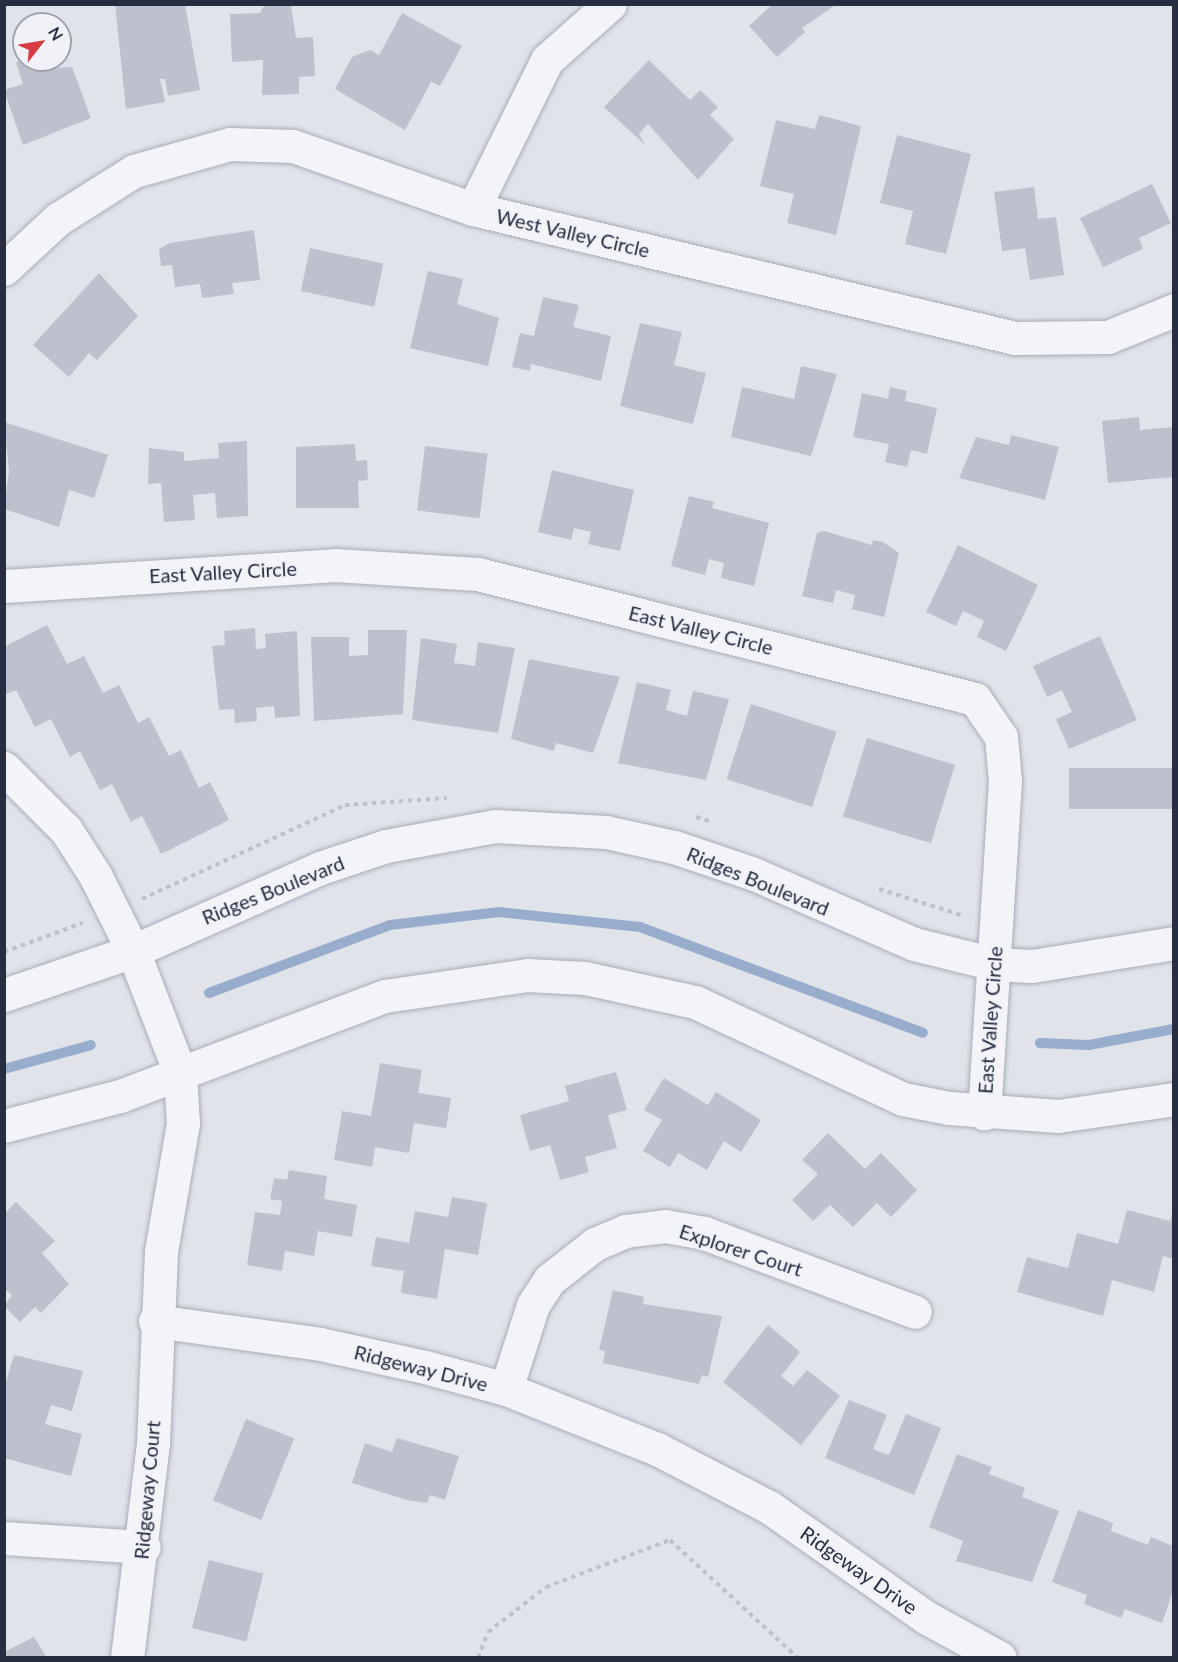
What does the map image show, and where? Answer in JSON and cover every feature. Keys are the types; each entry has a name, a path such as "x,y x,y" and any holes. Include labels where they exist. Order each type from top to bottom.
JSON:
{"street":[{"path":"474,209 547,60 610,4"},
{"name":"West Valley Circle","path":"4,269 58,219 134,171 230,144 293,146 474,209 1016,338 1108,337 1173,310"},
{"name":"East Valley Circle","path":"4,586 335,565 477,574 975,699 1001,737 1005,782 984,1113"},
{"path":"4,768 66,830 133,951 180,1073 183,1123 155,1321"},
{"name":"Ridges Boulevard","path":"4,995 133,951 320,868 386,846 447,832 546,826 674,847 753,874 914,944 994,964 1032,966 1173,943"},
{"path":"4,1126 120,1096 385,996 527,975 585,978 695,1002 903,1099 984,1113 1058,1116 1173,1098"},
{"name":"Explorer Court","path":"506,1389 533,1305 549,1280 595,1244 626,1231 665,1226 704,1233 915,1312"},
{"name":"Ridgeway Drive","path":"155,1321 320,1344 506,1389 720,1479 927,1618 1000,1658"},
{"name":"Ridgeway Court","path":"127,1658 144,1547 155,1321"},
{"path":"4,1538 144,1547"}],"path":[{"path":"4,952 113,912"},
{"path":"478,1658 488,1632 546,1587 670,1540 798,1658"}],"building":[{"path":"115,4 185,4 200,90 168,96 165,79 160,79 165,102 126,109"},
{"path":"265,4 291,5 296,38 313,37 315,76 299,77 299,94 262,95 263,60 232,62 230,14 260,13"},
{"path":"773,4 837,4 802,28 805,32 777,57 749,26"},
{"path":"402,13 462,46 440,86 431,82 405,130 335,89 352,57 370,50 379,55"},
{"path":"649,60 690,100 700,90 718,107 710,115 734,139 698,180 648,124 639,134 645,145 604,107"},
{"path":"72,67 91,118 23,145 4,90 23,84 19,72 72,72"},
{"path":"819,115 861,126 836,235 787,223 794,194 760,186 776,120 815,129"},
{"path":"897,135 971,154 946,254 905,244 913,211 880,203"},
{"path":"1152,184 1171,223 1139,238 1143,249 1103,267 1080,218"},
{"path":"1034,187 1038,219 1056,217 1064,275 1030,280 1025,248 1002,251 994,192"},
{"path":"254,230 260,280 232,283 234,294 202,298 200,284 175,287 172,265 161,266 159,249 170,243"},
{"path":"310,248 383,264 374,307 301,291"},
{"path":"428,271 463,279 457,304 499,318 488,366 410,348"},
{"path":"99,273 138,316 97,360 89,353 69,377 33,345"},
{"path":"543,297 579,305 573,327 611,336 601,381 531,364 530,371 512,367 520,333 534,336"},
{"path":"640,323 682,332 674,365 706,373 693,424 620,406"},
{"path":"801,366 837,374 811,456 731,437 742,387 794,399"},
{"path":"890,387 907,391 905,401 937,408 927,454 911,450 907,467 885,462 889,444 853,437 862,393 888,399"},
{"path":"1139,417 1140,430 1173,427 1173,477 1108,483 1102,421"},
{"path":"4,422 108,455 94,498 69,490 59,527 4,509 9,471"},
{"path":"1011,435 1059,447 1045,500 959,478 976,437 1009,445"},
{"path":"247,441 248,516 217,518 215,493 193,495 195,520 164,522 161,483 148,484 149,448 184,452 184,461 219,458 218,443"},
{"path":"355,444 356,461 367,460 368,480 358,481 359,508 296,508 296,447"},
{"path":"425,446 488,454 480,518 417,511"},
{"path":"552,470 634,490 620,551 588,544 591,532 574,528 571,540 538,532"},
{"path":"689,496 714,502 712,508 769,523 754,586 721,578 724,563 709,559 705,575 671,566"},
{"path":"824,531 872,545 873,540 883,542 899,553 884,617 852,609 855,595 836,590 833,603 802,596 817,533"},
{"path":"958,545 1038,585 1006,651 977,637 984,621 963,611 956,626 926,612"},
{"path":"47,625 67,664 84,656 103,693 119,685 138,723 149,717 169,756 181,750 199,788 210,782 229,820 161,854 142,816 131,822 112,784 100,790 80,751 70,757 51,719 35,727 16,690 4,695 4,647"},
{"path":"255,628 256,649 266,648 265,634 297,631 300,716 275,718 274,706 256,708 257,721 235,723 234,709 219,710 212,646 225,645 224,631"},
{"path":"368,630 407,630 403,714 314,721 311,637 349,637 349,656 368,655"},
{"path":"1100,636 1137,720 1069,749 1056,719 1072,712 1062,690 1047,697 1033,666"},
{"path":"421,638 457,644 454,663 475,666 478,642 515,648 498,733 412,720"},
{"path":"529,659 620,677 593,753 556,743 554,751 511,739"},
{"path":"637,682 671,690 666,710 687,716 693,691 729,699 706,780 618,763"},
{"path":"751,704 837,732 812,807 727,779"},
{"path":"867,738 955,765 931,843 843,816"},
{"path":"1069,768 1173,768 1173,809 1069,809"},
{"path":"380,1063 422,1070 418,1093 451,1098 446,1128 414,1123 409,1153 375,1147 372,1167 334,1160 342,1111 371,1116"},
{"path":"616,1072 627,1110 608,1115 617,1148 585,1157 589,1172 560,1180 550,1145 530,1151 520,1115 569,1101 565,1086"},
{"path":"664,1078 708,1105 716,1092 761,1120 741,1152 724,1141 707,1170 678,1153 670,1167 643,1151 662,1120 644,1110"},
{"path":"828,1133 865,1169 881,1153 917,1190 891,1217 877,1203 853,1227 830,1205 813,1221 792,1200 818,1174 802,1160"},
{"path":"289,1170 327,1176 324,1199 357,1205 352,1237 318,1231 314,1256 285,1251 282,1271 247,1265 255,1212 280,1215 282,1201 270,1199 274,1178 287,1180"},
{"path":"452,1197 487,1203 478,1255 445,1249 437,1299 401,1293 404,1271 371,1266 376,1237 409,1243 415,1211 448,1217"},
{"path":"16,1202 55,1241 42,1253 69,1284 41,1313 35,1307 20,1322 4,1306 12,1295 4,1288 4,1214"},
{"path":"1127,1210 1170,1221 1173,1211 1173,1259 1163,1256 1154,1292 1112,1280 1103,1316 1017,1292 1027,1257 1068,1268 1077,1233 1118,1244"},
{"path":"613,1290 644,1297 643,1304 722,1316 708,1377 702,1375 699,1384 603,1363 605,1351 599,1350"},
{"path":"768,1325 800,1352 781,1376 793,1386 807,1370 840,1396 801,1445 723,1382"},
{"path":"14,1355 83,1371 72,1411 51,1405 45,1424 82,1434 71,1476 4,1458 4,1388"},
{"path":"849,1400 887,1415 873,1449 889,1455 906,1414 941,1428 914,1495 825,1458"},
{"path":"246,1419 294,1438 261,1520 213,1501"},
{"path":"397,1438 459,1456 445,1500 430,1495 427,1503 407,1500 352,1483 365,1443 392,1452"},
{"path":"957,1454 992,1467 989,1474 1025,1488 1022,1497 1059,1511 1032,1582 956,1561 963,1541 929,1527"},
{"path":"1078,1510 1113,1523 1111,1531 1148,1545 1151,1537 1173,1546 1173,1591 1162,1623 1125,1609 1121,1618 1084,1604 1087,1595 1052,1582"},
{"path":"209,1560 263,1574 246,1641 192,1628"},
{"path":"34,1637 47,1658 4,1658 4,1652"}],"waterway":[{"path":"209,993 390,925 499,912 640,927 923,1033"},
{"path":"1040,1043 1089,1045 1174,1029"},
{"path":"4,1069 91,1045"}]}
